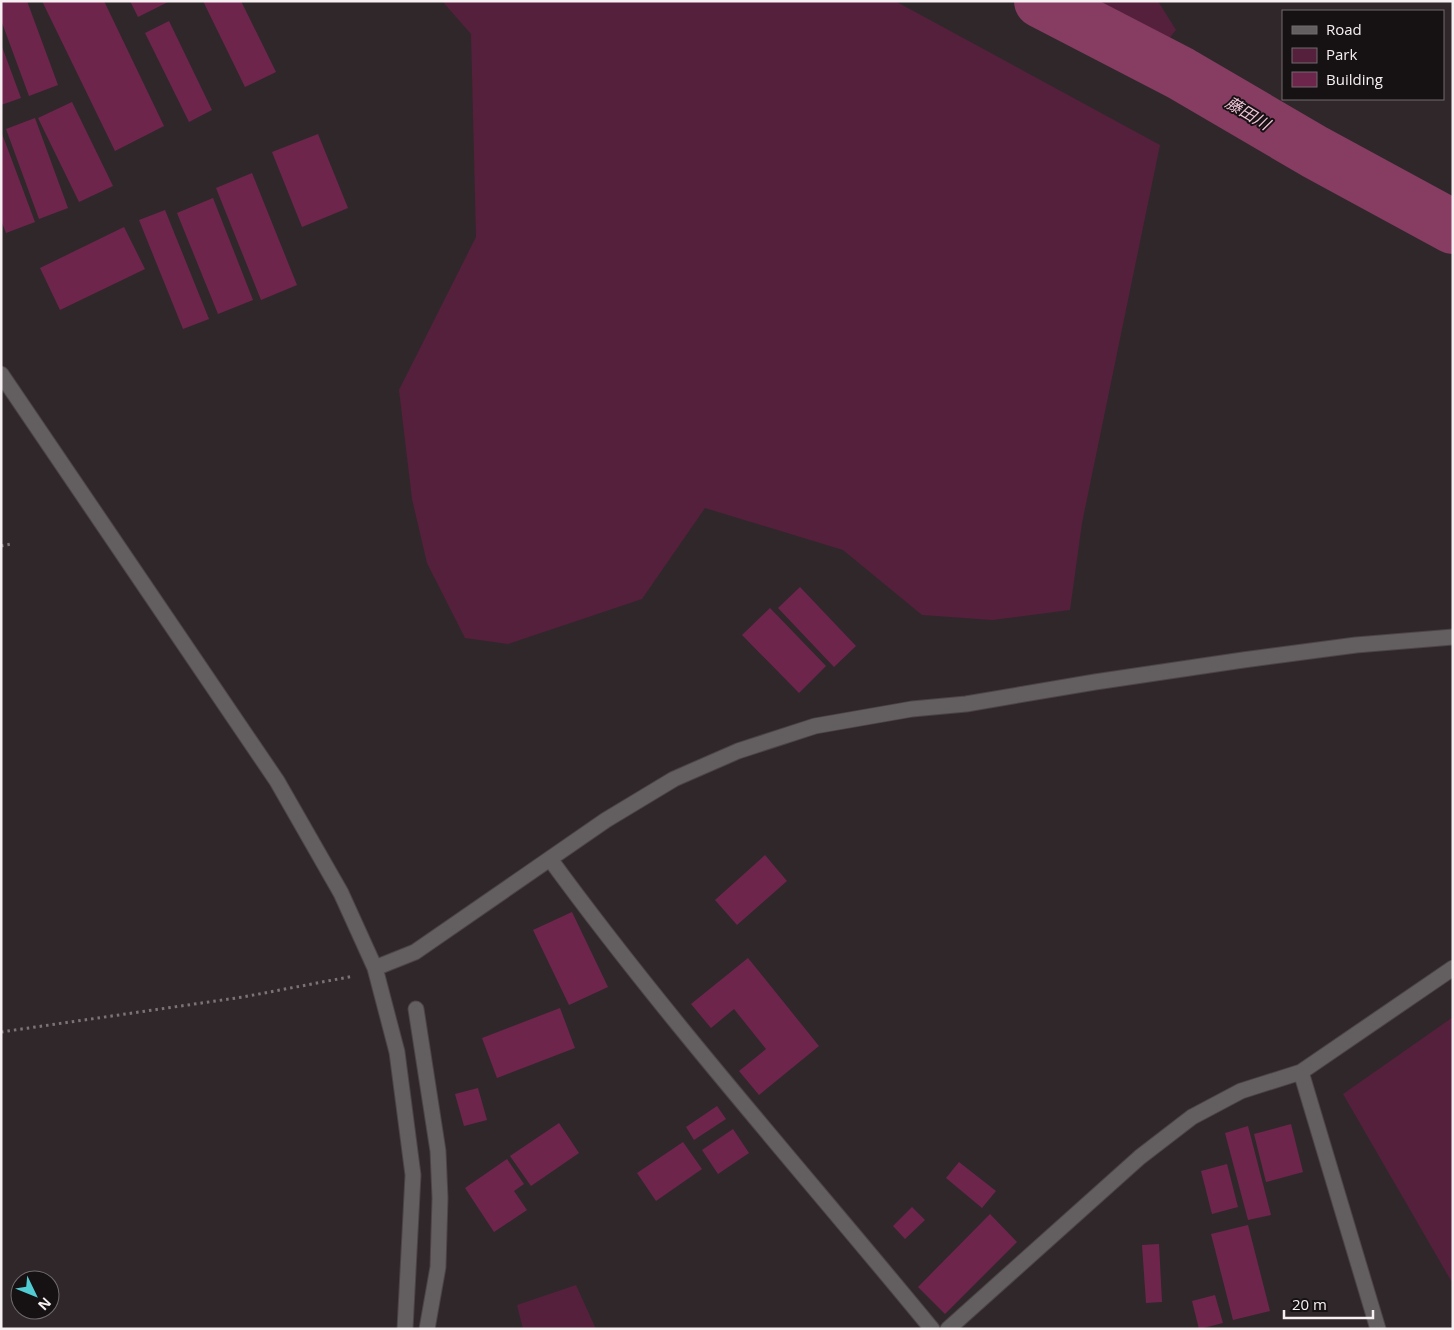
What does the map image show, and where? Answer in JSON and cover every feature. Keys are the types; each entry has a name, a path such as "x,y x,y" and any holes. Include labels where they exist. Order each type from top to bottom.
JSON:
{"street":[{"path":"1,374 277,781 341,893 375,968 397,1052 413,1175 405,1329"},
{"path":"375,968 414,952 606,820 674,779 738,751 815,726 912,709 966,704 1085,683 1234,662 1356,645 1453,637"},
{"path":"550,859 605,935 730,1089 802,1172 932,1329"},
{"path":"948,1329 1140,1157 1192,1117 1240,1091 1302,1072 1453,968"},
{"path":"416,1009 438,1151 440,1198 438,1267 427,1329"},
{"path":"1302,1072 1378,1329"}],"path":[{"path":"1,546 11,544"},
{"path":"1,1032 243,997 351,977 375,968"}],"green space":[{"path":"442,1 895,1 1160,145 1082,523 1070,610 992,620 922,615 843,550 705,508 642,599 508,644 465,638 427,563 412,499 399,390 476,237 471,34"},
{"path":"1086,1 1158,1 1176,30 1167,41"},
{"path":"1453,1017 1453,1284 1343,1094"},
{"path":"576,1285 596,1329 523,1329 517,1305"}],"building":[{"path":"1,1 27,1 58,85 29,96 1,20"},
{"path":"42,1 104,1 164,126 115,151"},
{"path":"130,1 170,1 138,17"},
{"path":"203,1 241,1 276,72 245,87"},
{"path":"169,21 212,110 189,122 145,33"},
{"path":"1,44 21,98 1,105"},
{"path":"72,102 113,186 79,202 38,118"},
{"path":"35,118 68,208 39,219 6,129"},
{"path":"1,131 35,222 6,233 1,220"},
{"path":"318,134 348,208 302,227 272,152"},
{"path":"252,173 297,285 261,300 216,188"},
{"path":"213,198 253,300 218,314 177,213"},
{"path":"165,210 209,319 183,329 139,220"},
{"path":"124,227 145,269 60,310 40,268"},
{"path":"800,587 856,646 834,667 778,608"},
{"path":"770,608 826,666 799,693 742,635"},
{"path":"765,855 787,881 737,925 715,900"},
{"path":"572,912 608,987 569,1005 533,930"},
{"path":"748,958 819,1046 759,1095 739,1071 766,1049 734,1009 711,1028 691,1004"},
{"path":"560,1008 575,1048 497,1078 482,1038"},
{"path":"478,1088 487,1120 464,1126 455,1094"},
{"path":"717,1106 726,1119 694,1140 686,1127"},
{"path":"559,1123 579,1153 531,1186 510,1156"},
{"path":"1291,1124 1303,1172 1266,1182 1254,1134"},
{"path":"1248,1126 1271,1215 1248,1220 1225,1133"},
{"path":"733,1129 749,1153 718,1174 702,1150"},
{"path":"683,1142 702,1169 656,1201 637,1173"},
{"path":"507,1159 524,1184 514,1191 527,1210 494,1232 465,1188"},
{"path":"959,1162 996,1191 982,1208 946,1178"},
{"path":"1227,1164 1238,1207 1212,1214 1201,1171"},
{"path":"912,1207 925,1220 905,1239 893,1226"},
{"path":"990,1214 1017,1242 945,1314 918,1287"},
{"path":"1248,1225 1270,1311 1233,1320 1211,1234"},
{"path":"1159,1244 1162,1302 1146,1303 1142,1245"},
{"path":"1215,1295 1223,1323 1199,1329 1192,1301"}],"waterway":[{"name":"藤田川","path":"1041,1 1180,73 1315,152 1453,227"}]}
